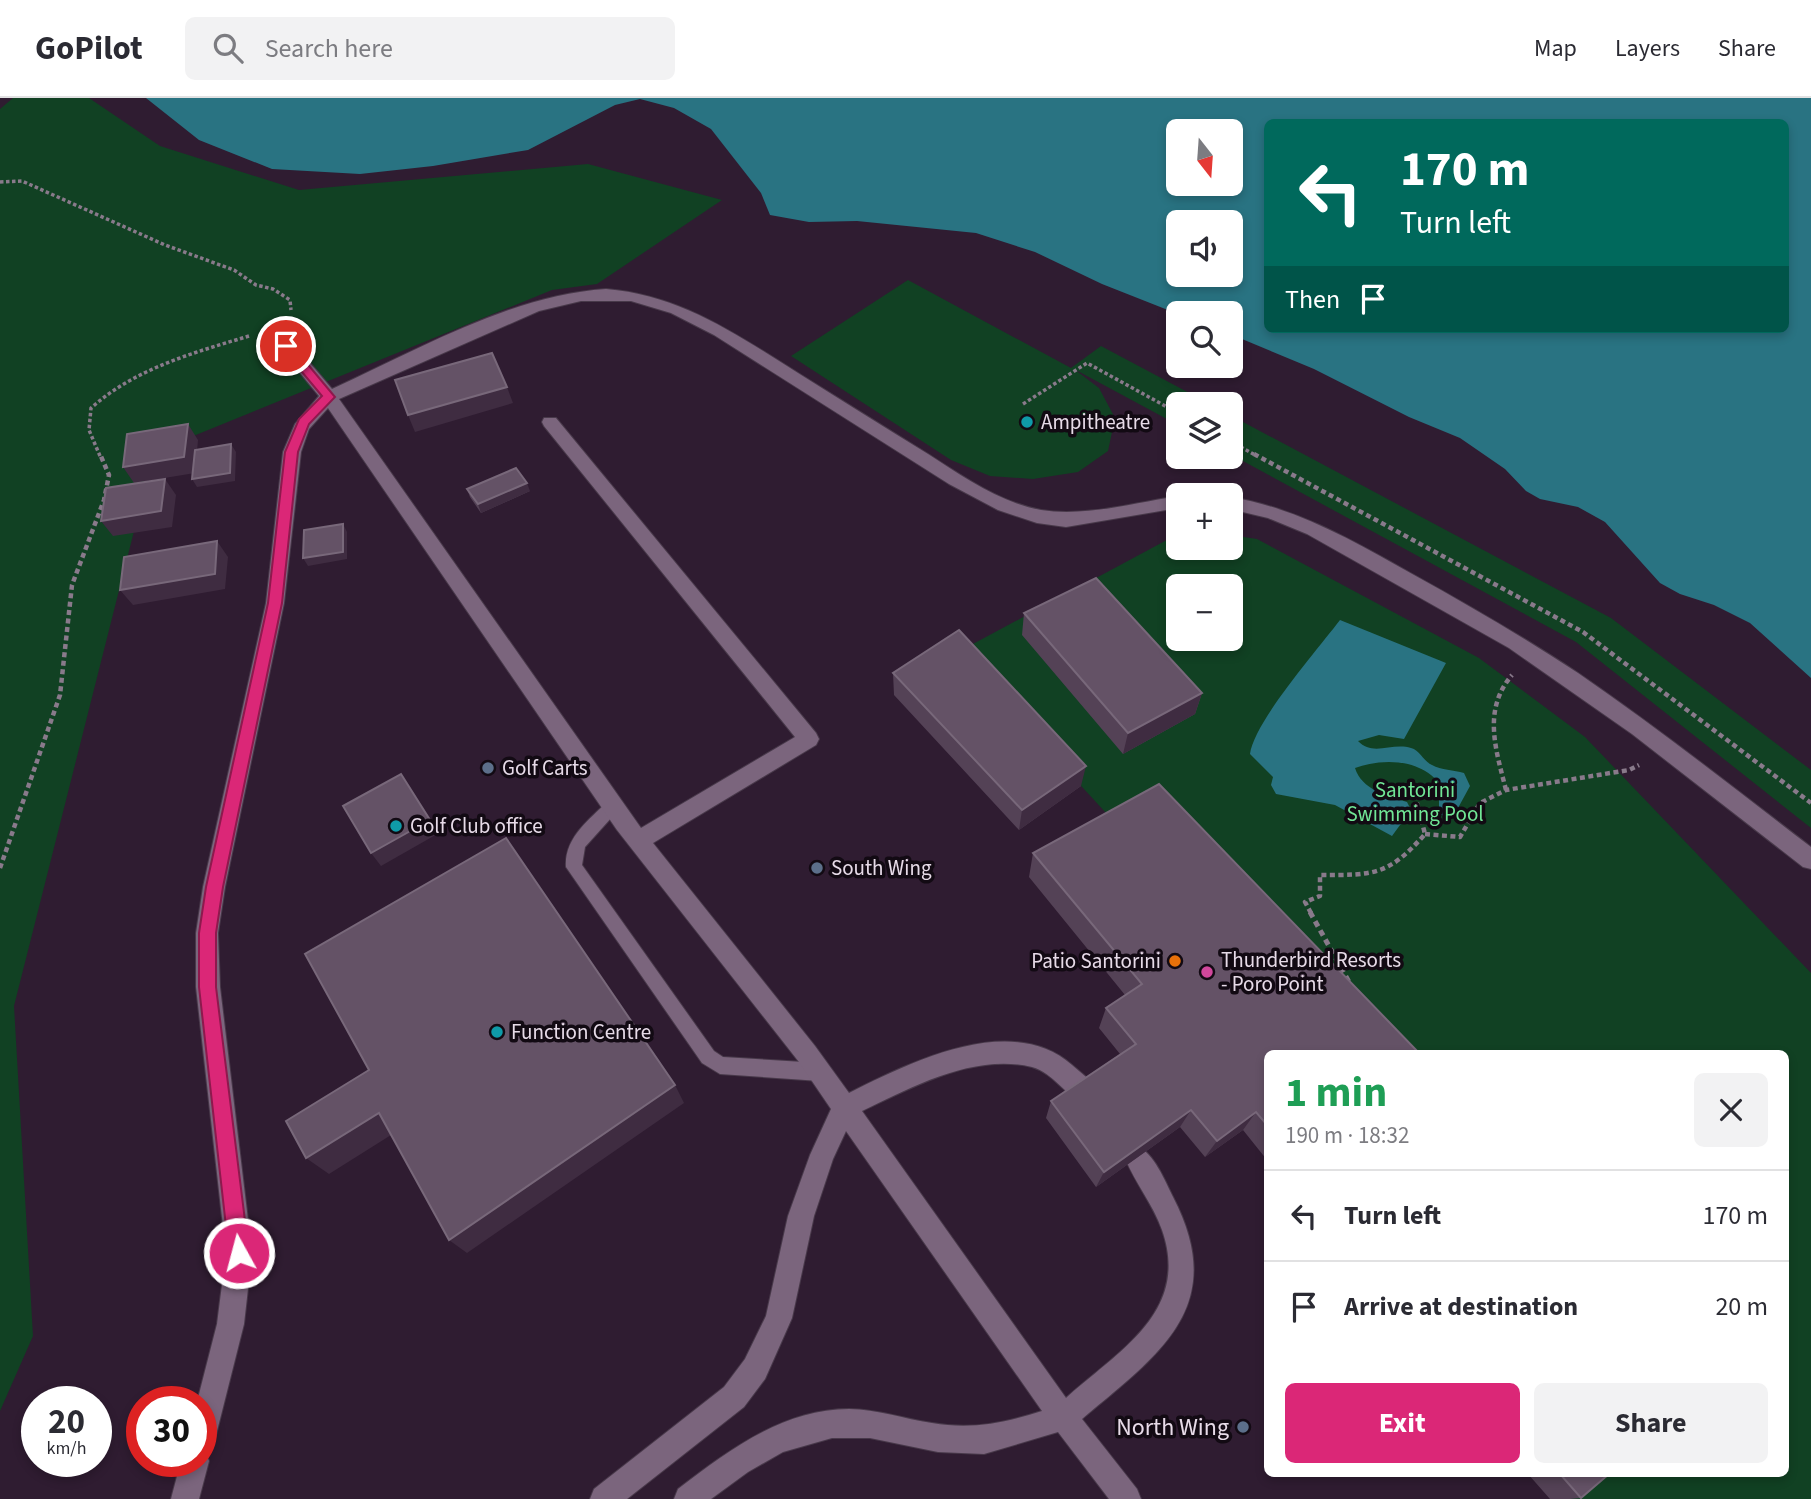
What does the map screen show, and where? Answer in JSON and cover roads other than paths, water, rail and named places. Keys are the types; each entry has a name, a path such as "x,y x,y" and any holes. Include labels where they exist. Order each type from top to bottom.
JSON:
{"street":[{"path":"215,1386 238,1290 239,1253 208,987 208,933 214,887 275,603 292,452 303,422 329,397 505,316 545,302 575,296 629,295 681,309 955,480 1004,505 1037,516 1066,520 1166,504"},
{"path":"272,328 329,397 613,807 820,1072 1063,1417 1127,1499"},
{"path":"550,422 809,739 638,841"},
{"path":"1243,506 1269,512 1303,525 1462,611 1535,655 1667,749 1811,860"},
{"path":"604,1499 734,1397 755,1369 779,1318 805,1204 822,1155 845,1107 914,1074 958,1058 1000,1054 1035,1056 1058,1068 1085,1092"},
{"path":"688,1499 753,1450 788,1434 832,1423 872,1422 932,1437 988,1440 1063,1417 1128,1364 1158,1331 1173,1307 1182,1278 1181,1252 1175,1227 1137,1158"},
{"path":"185,1499 191,1477"}],"lane":[{"path":"613,807 575,848 572,859 575,867 708,1057 720,1065 820,1072"}],"water":[{"path":"146,98 1811,98 1811,678 1750,623 1660,583 1605,522 1578,507 1540,499 1526,491 1505,469 1460,438 1409,417 1314,369 1243,339 1243,301 1166,301 1166,309 1102,284 1035,252 976,233 857,221 809,222 770,215 761,193 711,129 674,108 640,99 615,105 528,150 433,166 360,174 272,169 199,140"},
{"path":"1340,620 1446,663 1404,739 1379,735 1358,741 1364,746 1376,749 1411,748 1432,765 1464,773 1470,786 1452,819 1439,814 1439,800 1444,790 1436,780 1427,772 1404,763 1379,762 1355,768 1369,787 1407,802 1411,810 1392,836 1335,805 1276,794 1271,785 1273,777 1250,754 1254,740 1274,705"}],"place":[{"name":"Ampitheatre","path":"1027,422"},
{"name":"Golf Carts","path":"488,768"},
{"name":"Golf Club office","path":"396,826"},
{"name":"South Wing","path":"817,868"},
{"name":"Patio Santorini","path":"1175,961"},
{"name":"Thunderbird Resorts - Poro Point","path":"1207,972"},
{"name":"Function Centre","path":"497,1032"},
{"name":"North Wing","path":"1243,1427"}],"park label":[{"name":"Santorini Swimming Pool","path":"1415,802"}]}
